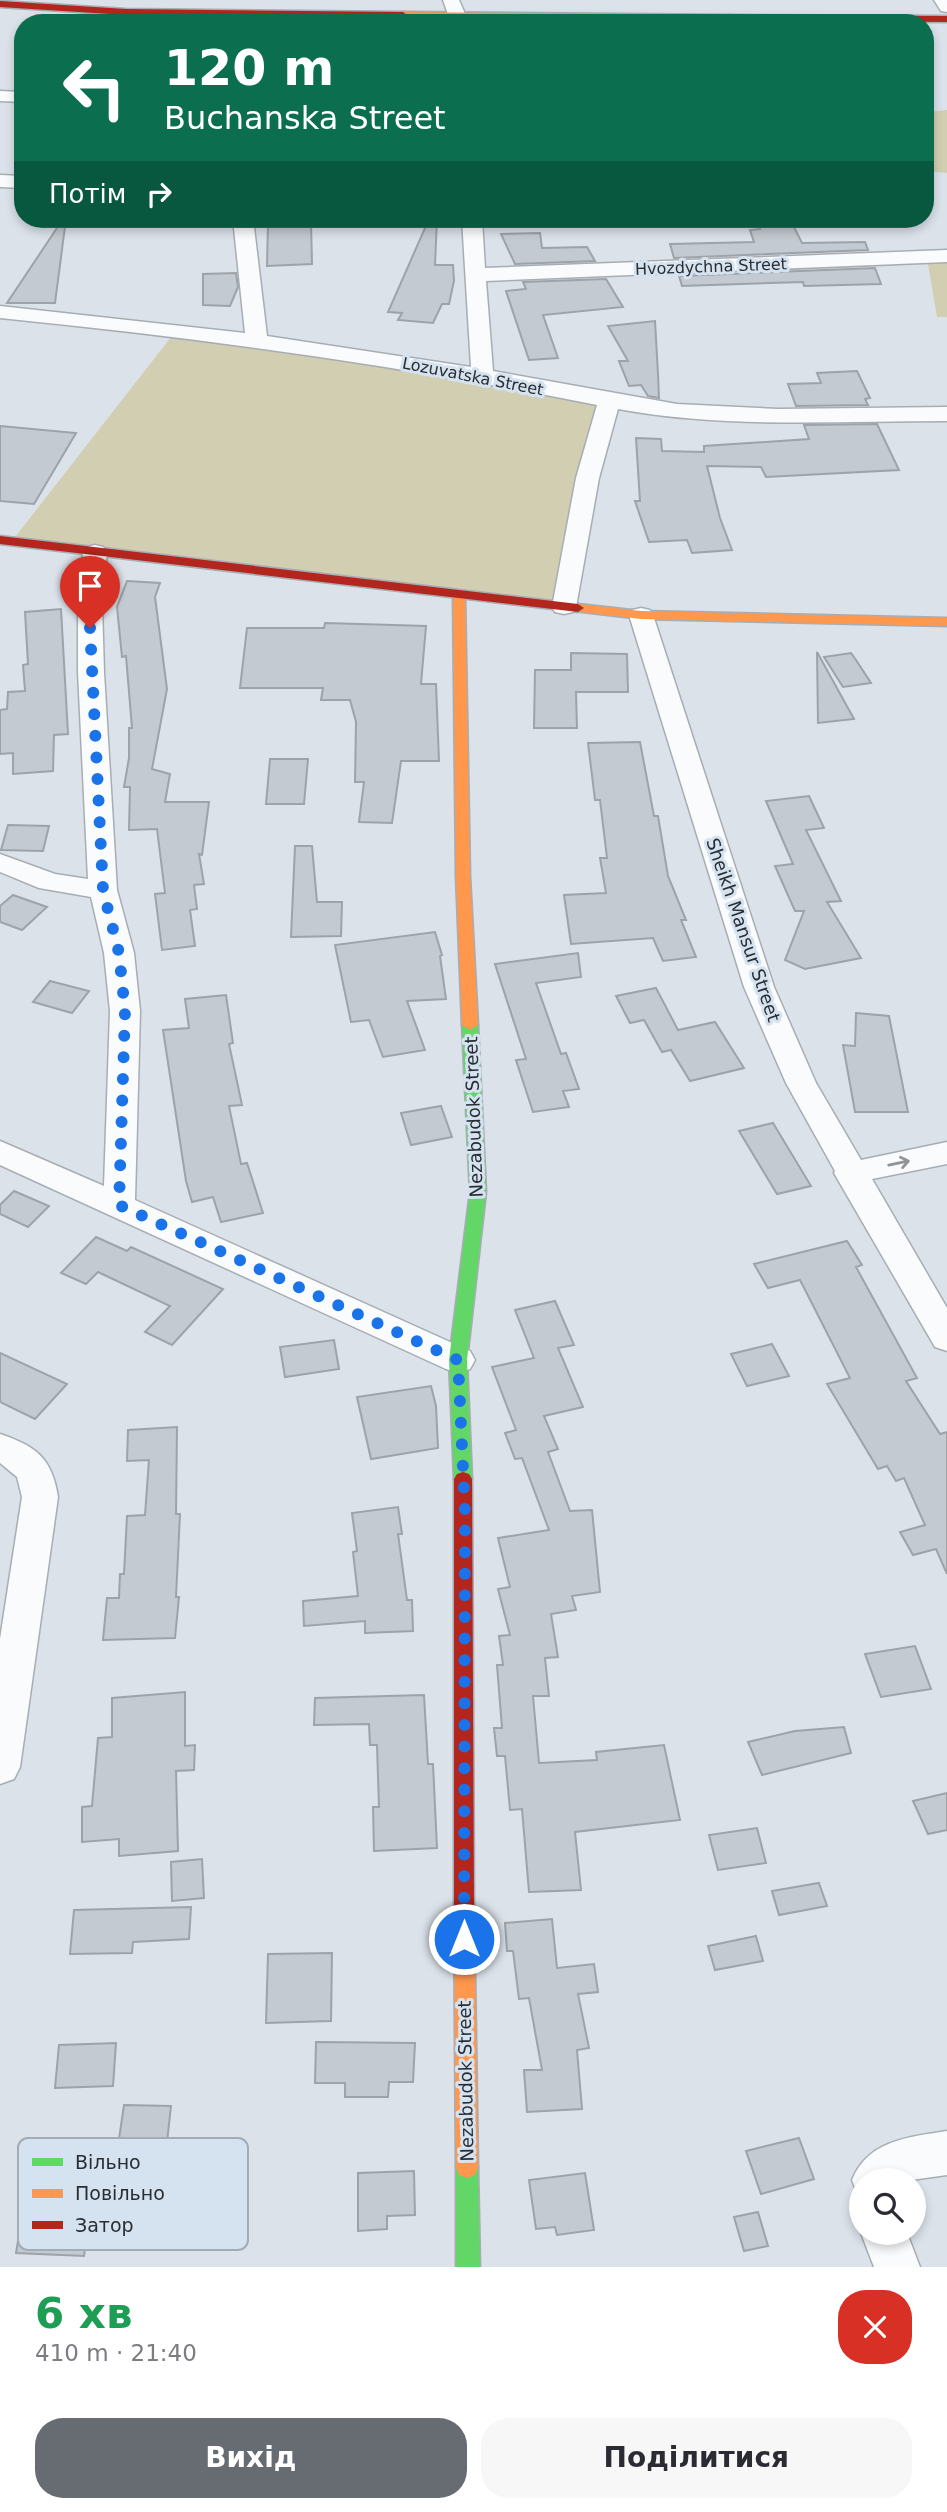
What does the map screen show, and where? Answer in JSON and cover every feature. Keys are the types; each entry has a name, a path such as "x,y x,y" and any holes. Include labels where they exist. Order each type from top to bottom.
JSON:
{"main road":[{"path":"0,4 155,14"},
{"path":"0,540 641,615 947,622"},
{"name":"Nezabudok Street","path":"459,595 463,876 478,1192 458,1360 465,1513 464,1884 468,2267"}],"street":[{"path":"942,0 947,7"},
{"path":"244,228 257,343"},
{"path":"472,228 482,375"},
{"name":"Hvozdychna Street","path":"475,275 947,256"},
{"name":"Lozuvatska Street","path":"0,312 361,355 482,375 609,403 726,414 947,414"},
{"path":"564,607 577,522 609,403"},
{"path":"95,552 90,605 90,672 103,890 119,953 125,1011 119,1205"},
{"name":"Sheikh Mansur Street","path":"641,615 759,987 801,1083 850,1173 947,1338"},
{"path":"0,862 49,882 103,890"},
{"path":"0,1152 458,1360"},
{"path":"850,1173 947,1153"},
{"path":"0,1767 11,1630 40,1497 38,1478 12,1452"},
{"path":"886,2168 905,2160 947,2153"},
{"path":"889,2245 897,2267"}],"shaded area":[{"path":"947,110 947,173 934,172 934,111"},
{"path":"947,256 947,317 937,317 927,258"},
{"path":"175,332 609,403 564,607 12,541"}],"building":[{"path":"57,228 65,228 55,303 7,303"},
{"path":"268,228 311,228 312,264 267,266"},
{"path":"425,228 437,228 435,265 453,265 454,281 449,304 442,304 433,323 398,320 402,313 388,312"},
{"path":"794,228 802,243 865,242 868,250 674,258 670,244 754,242 750,230"},
{"path":"540,233 542,248 587,247 595,261 515,264 501,234"},
{"path":"875,268 881,284 804,286 803,282 682,286 679,276"},
{"path":"236,273 238,287 230,306 203,305 203,274"},
{"path":"606,279 623,307 543,315 558,358 529,360 506,291 526,289 523,282"},
{"path":"655,321 659,398 648,396 641,385 629,386 619,361 628,361 608,326"},
{"path":"857,371 870,398 865,399 868,405 796,406 788,384 821,383 817,373"},
{"path":"877,424 899,470 766,477 761,467 707,466 720,518 732,550 692,553 687,540 649,542 635,501 640,501 636,438 661,439 662,451 704,452 704,446 809,439 804,425"},
{"path":"0,426 76,433 34,504 0,501"},
{"path":"127,581 160,583 155,597 167,689 152,769 170,774 165,802 209,802 202,855 199,854 204,884 194,885 197,909 190,910 195,946 162,950 155,894 165,893 157,829 129,830 130,787 124,787 129,758 129,728 132,728 126,656 122,657 117,607"},
{"path":"61,609 68,734 54,735 53,771 13,774 13,753 0,754 0,710 7,709 8,692 25,691 23,665 28,664 25,612"},
{"path":"325,623 426,626 421,684 436,684 439,761 401,761 392,823 359,822 364,782 355,782 356,722 350,700 321,700 323,688 240,688 247,628 324,628"},
{"path":"817,652 854,719 818,723"},
{"path":"571,653 627,654 628,692 576,692 577,728 534,728 535,670 571,670"},
{"path":"851,653 871,683 843,687 824,657"},
{"path":"640,742 654,816 658,816 668,876 686,920 681,920 696,957 663,961 653,938 571,944 564,895 606,893 600,858 607,858 600,800 595,800 588,743"},
{"path":"270,759 308,759 304,804 266,804"},
{"path":"809,796 824,828 806,830 841,901 827,902 861,958 805,969 785,960 804,911 795,911 775,866 793,864 766,801"},
{"path":"8,825 49,826 43,851 1,850"},
{"path":"295,846 312,846 317,902 342,902 341,936 291,937"},
{"path":"13,895 47,907 22,930 0,922 0,906"},
{"path":"435,932 442,955 446,999 407,1001 425,1050 383,1057 369,1020 351,1022 335,945"},
{"path":"578,953 581,977 536,983 561,1054 566,1053 579,1089 563,1091 569,1107 533,1112 516,1060 526,1059 495,964"},
{"path":"50,981 89,991 72,1013 33,1002"},
{"path":"656,988 678,1030 715,1022 744,1068 690,1081 671,1050 662,1052 644,1020 630,1023 616,996"},
{"path":"226,995 233,1043 229,1044 242,1105 229,1106 241,1164 247,1163 263,1213 221,1222 213,1197 192,1202 186,1181 163,1030 189,1028 185,999"},
{"path":"856,1013 889,1016 908,1112 855,1112 843,1045 855,1046"},
{"path":"441,1106 452,1137 411,1145 401,1113"},
{"path":"773,1123 811,1186 777,1194 739,1131"},
{"path":"14,1191 49,1206 28,1227 0,1214 0,1205"},
{"path":"96,1237 127,1251 131,1247 223,1289 172,1345 145,1332 170,1306 98,1272 86,1284 61,1273"},
{"path":"847,1241 862,1265 856,1267 917,1378 906,1381 940,1434 947,1432 947,1574 936,1549 913,1555 900,1532 925,1525 904,1478 896,1481 887,1466 878,1469 827,1384 850,1378 800,1280 768,1288 754,1264"},
{"path":"555,1301 574,1345 558,1348 583,1407 544,1416 558,1449 548,1452 570,1511 592,1510 600,1592 572,1596 576,1610 551,1614 558,1657 545,1658 549,1696 533,1696 539,1763 597,1760 596,1752 664,1745 680,1820 575,1832 581,1890 529,1892 522,1809 510,1810 505,1756 497,1756 494,1728 502,1728 497,1665 503,1665 499,1636 510,1635 498,1589 510,1587 498,1538 549,1530 522,1458 515,1459 505,1433 516,1430 492,1367 534,1358 515,1310"},
{"path":"334,1340 339,1369 285,1377 280,1347"},
{"path":"772,1344 789,1376 747,1386 731,1354"},
{"path":"0,1353 67,1384 35,1419 0,1402"},
{"path":"431,1386 436,1406 438,1448 371,1459 357,1397"},
{"path":"177,1427 176,1514 180,1514 176,1597 179,1597 175,1638 103,1640 107,1598 119,1598 120,1574 124,1574 127,1516 145,1515 149,1460 127,1461 128,1430"},
{"path":"398,1507 402,1534 398,1534 407,1600 412,1600 413,1631 365,1633 365,1621 304,1626 303,1601 358,1596 353,1552 357,1551 352,1513"},
{"path":"915,1646 931,1689 881,1697 865,1654"},
{"path":"185,1692 185,1746 195,1745 194,1770 176,1771 178,1851 119,1856 119,1839 82,1842 82,1807 92,1806 98,1738 112,1737 112,1698"},
{"path":"424,1695 428,1764 433,1764 437,1848 374,1851 373,1807 379,1807 377,1745 370,1745 369,1724 314,1725 315,1698"},
{"path":"844,1727 851,1753 762,1775 748,1742 795,1731"},
{"path":"947,1793 947,1830 928,1834 913,1801"},
{"path":"757,1828 766,1863 718,1870 709,1835"},
{"path":"202,1859 204,1898 172,1901 171,1862"},
{"path":"819,1883 827,1906 779,1915 772,1891"},
{"path":"191,1907 189,1939 133,1942 132,1953 70,1954 74,1910"},
{"path":"552,1919 557,1968 594,1964 598,1992 578,1994 589,2048 577,2050 582,2109 527,2112 524,2070 542,2070 529,1998 519,1999 513,1951 507,1951 505,1923"},
{"path":"756,1936 763,1961 715,1970 708,1946"},
{"path":"332,1953 331,2021 266,2023 268,1954"},
{"path":"316,2042 415,2043 413,2082 389,2082 388,2097 345,2097 345,2083 315,2083"},
{"path":"116,2043 113,2086 55,2088 59,2045"},
{"path":"124,2105 171,2106 167,2138 119,2138"},
{"path":"799,2138 814,2179 761,2194 746,2151"},
{"path":"414,2171 415,2215 387,2216 387,2229 358,2231 358,2173"},
{"path":"585,2173 594,2230 557,2235 555,2227 536,2229 529,2180"},
{"path":"758,2212 768,2246 744,2251 734,2217"},
{"path":"18,2241 18,2250 85,2250 84,2256 16,2253"}],"traffic: fast":[{"path":"463,1479 458,1360 478,1192 470,1025"},
{"path":"467,2167 468,2267"}],"traffic: slow":[{"path":"459,595 463,876 470,1025"},
{"path":"578,608 641,615 947,622"},
{"path":"464,1904 467,2167"}],"traffic: jam":[{"path":"0,4 126,12 311,14"},
{"path":"934,19 947,19"},
{"path":"0,540 578,608"},
{"path":"463,1479 464,1904"}],"route":[{"path":"90,628 90,672 103,890 119,953 125,1011 119,1205 458,1360 465,1513 464,1939"}]}
